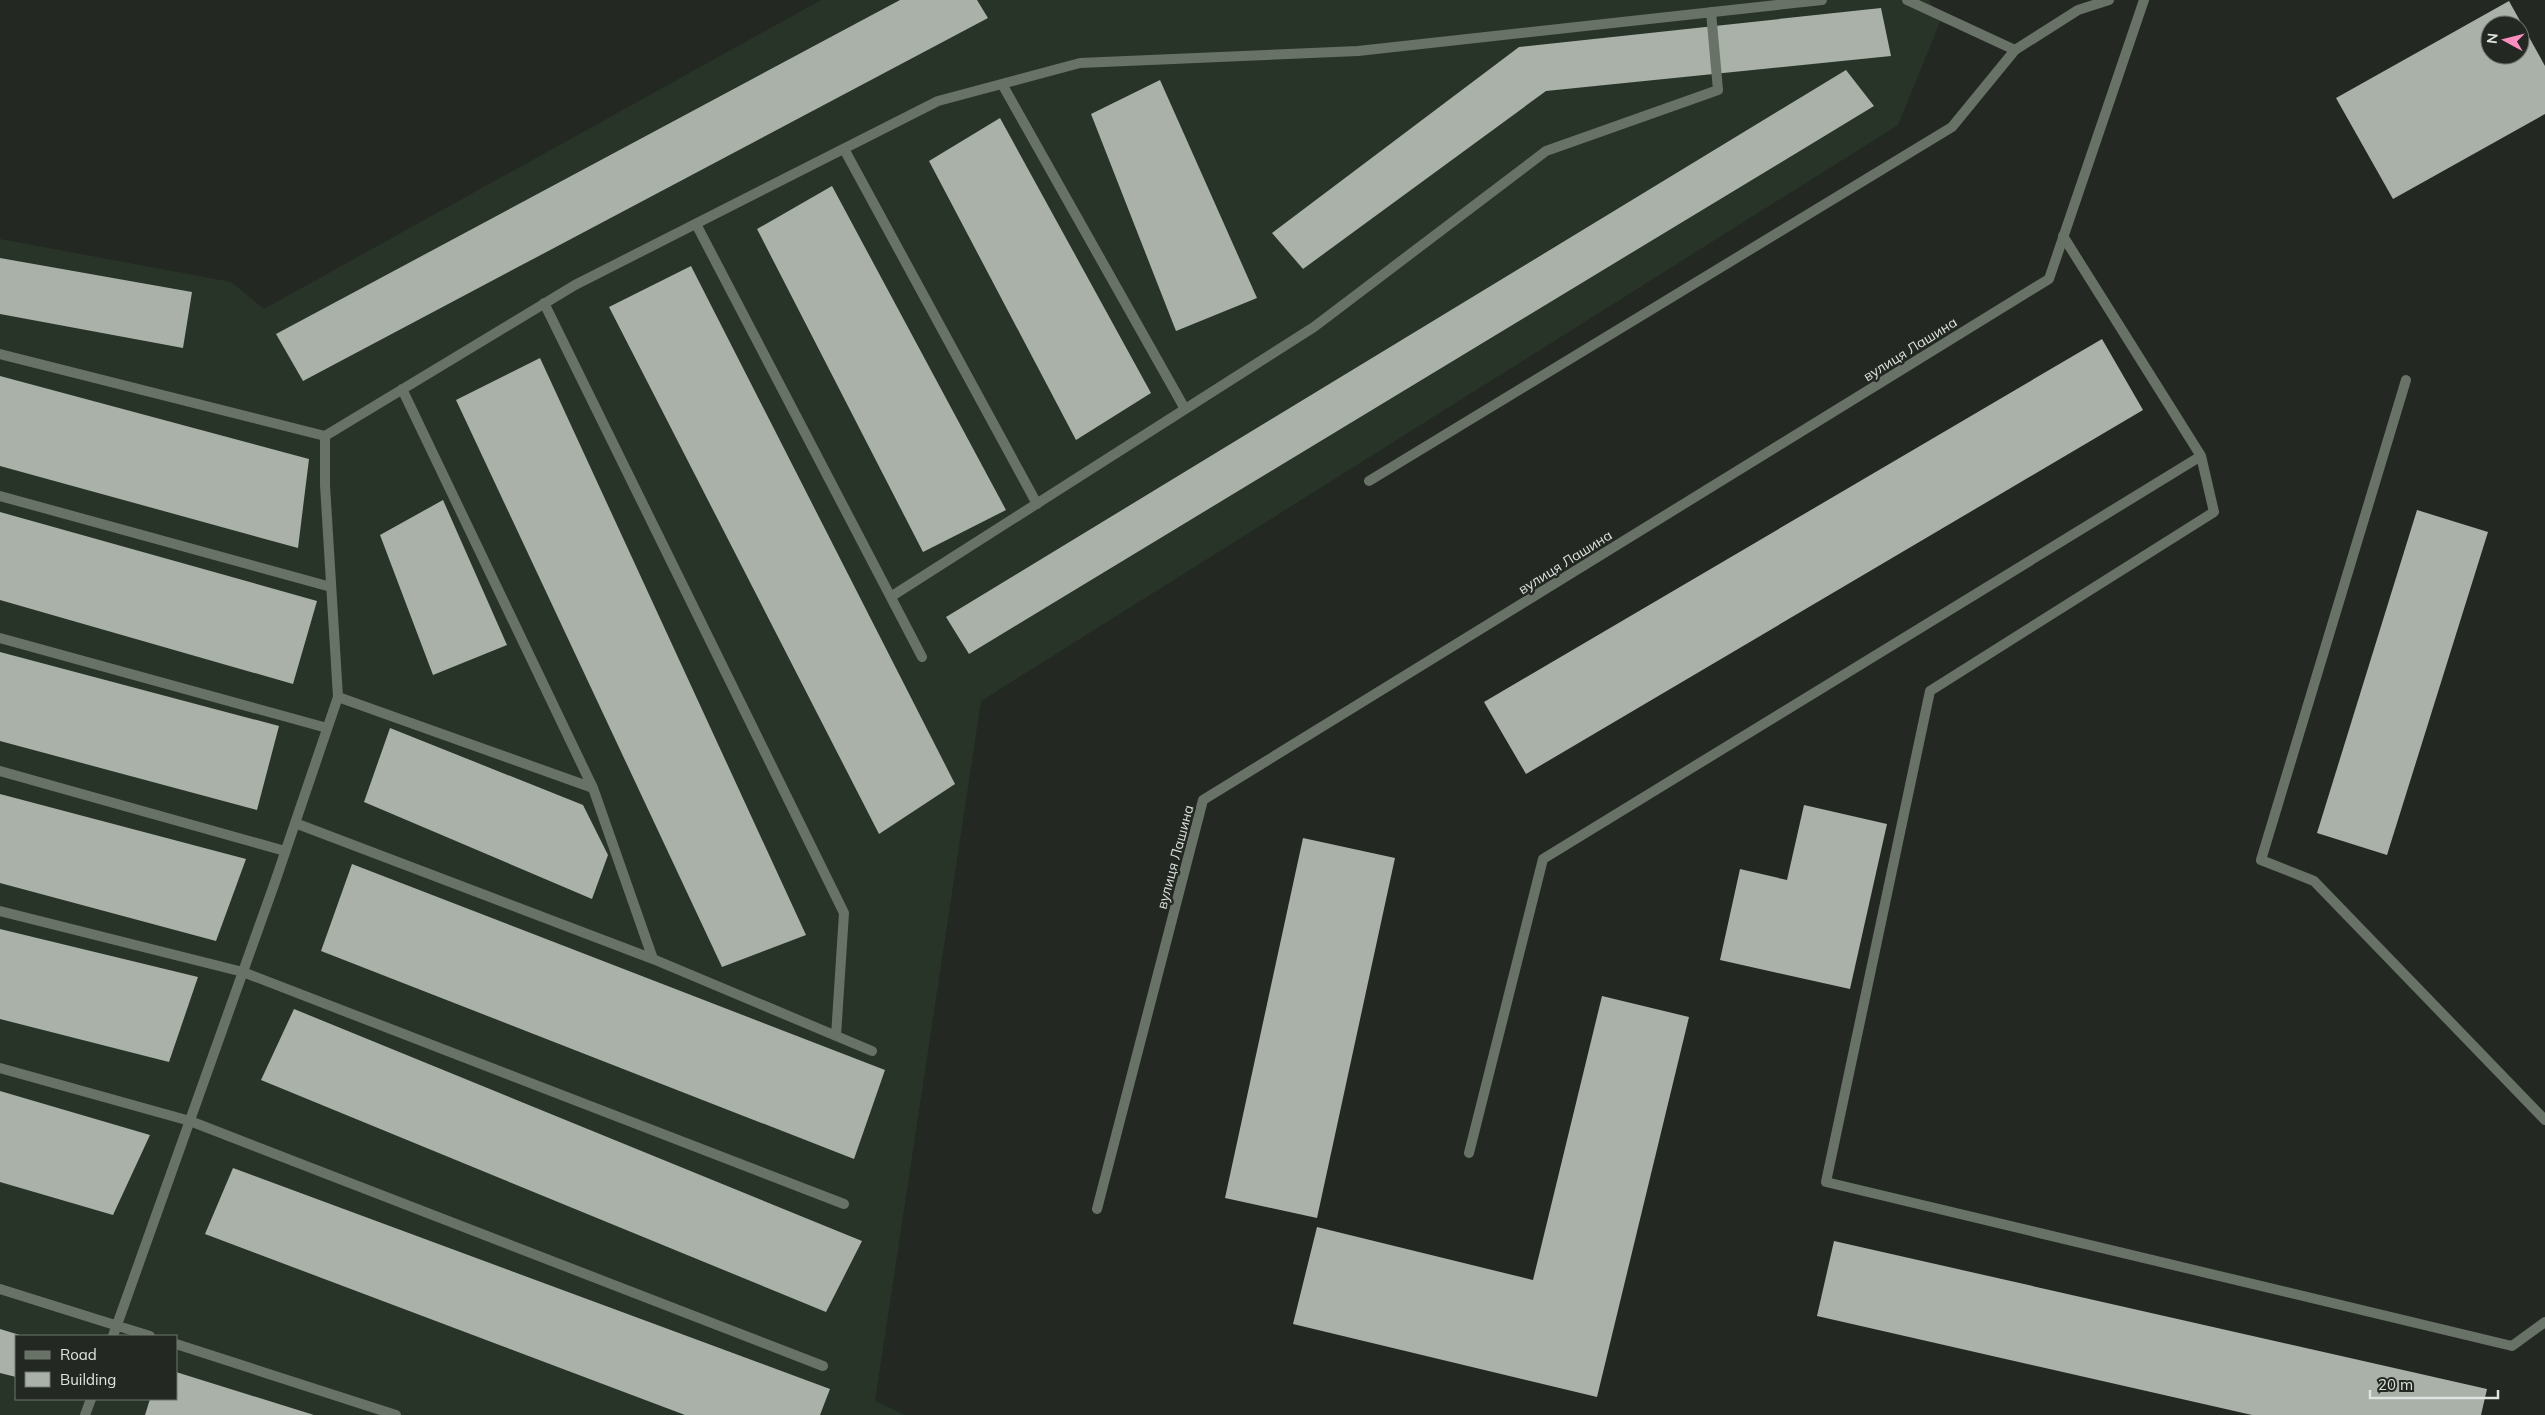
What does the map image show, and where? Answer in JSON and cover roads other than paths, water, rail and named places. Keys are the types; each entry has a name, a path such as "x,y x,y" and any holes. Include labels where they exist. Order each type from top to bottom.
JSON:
{"street":[{"path":"0,354 326,436 544,303 938,101 1080,63 1358,51 1822,0"},
{"path":"1907,0 2015,50"},
{"path":"1369,481 1952,127 2015,50 2078,10 2109,0"},
{"name":"вулиця Лашина","path":"1097,1209 1204,800 2049,280 2144,0"},
{"path":"892,596 1314,327 1546,151 1718,90 1711,12"},
{"path":"1002,84 1185,409"},
{"path":"844,149 1037,504"},
{"path":"696,224 892,596 922,657"},
{"path":"2063,236 2201,456 2214,512 1930,691 1826,1182 2512,1346 2545,1322"},
{"path":"544,303 844,913 836,1036"},
{"path":"2406,380 2261,860 2314,881 2545,1120"},
{"path":"402,389 593,788 653,959"},
{"path":"113,1335 243,972 338,696 325,485 326,436"},
{"path":"1470,1153 1543,859 2201,456"},
{"path":"0,496 331,587"},
{"path":"0,638 327,728"},
{"path":"338,696 593,788"},
{"path":"0,771 285,851"},
{"path":"295,823 653,959 872,1051"},
{"path":"0,911 243,972 844,1204"},
{"path":"0,1068 190,1122 823,1366"},
{"path":"0,1289 147,1335"},
{"path":"178,1345 396,1415"},
{"path":"85,1415 91,1400"}]}
